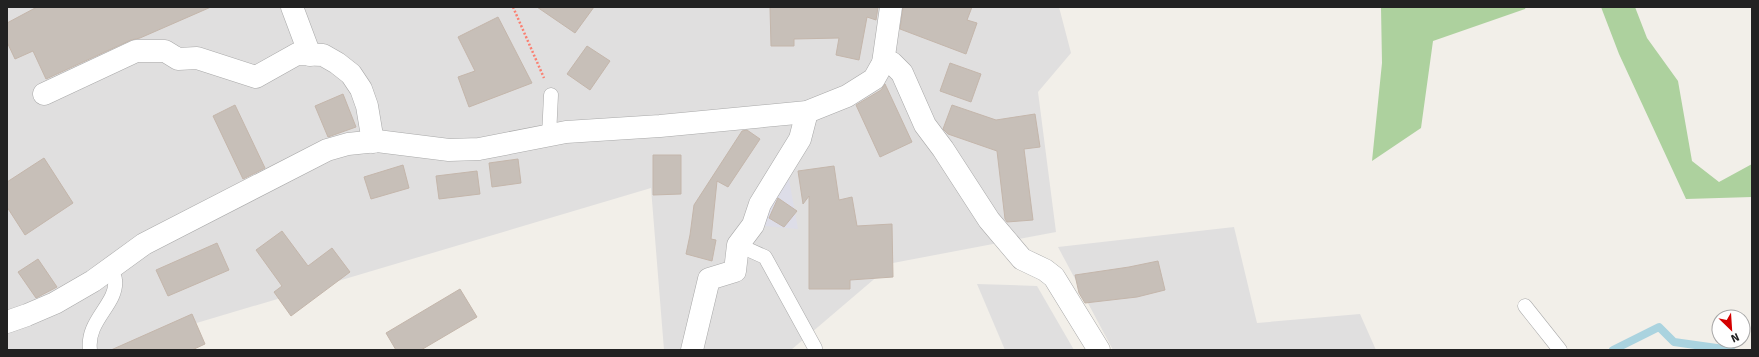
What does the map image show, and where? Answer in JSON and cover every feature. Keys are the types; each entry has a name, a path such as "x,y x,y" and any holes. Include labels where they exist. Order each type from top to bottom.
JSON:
{"street":[{"path":"292,7 310,55"},
{"path":"8,320 55,303 93,281 144,244 327,150 348,144 373,142 449,150 479,149 566,132 660,126 807,112 846,96 874,79 883,63 891,7"},
{"path":"44,94 136,51 165,50 178,60 197,58 256,77 297,54 323,56 337,63 351,74 361,90 367,106 373,142"},
{"path":"883,63 892,62 902,73 925,125 943,149 989,220 1022,259 1045,270 1054,277 1099,350"},
{"path":"692,350 709,279 735,271 738,245 753,225 760,204 800,139 807,112"}],"lane":[{"path":"549,136 551,95"},
{"path":"738,245 766,257 815,348"},
{"path":"90,350 89,342 94,324 114,294 115,280 110,269"},
{"path":"1525,306 1560,350"}],"path":[{"path":"513,7 551,95"}],"shaded area":[{"path":"7,7 1059,7 1071,53 1038,92 1056,232 893,263 791,350 664,350 651,188 163,333 155,350 7,350"},
{"path":"786,163 798,229 753,225"},
{"path":"1234,227 1257,323 1360,314 1376,350 1113,350 1058,247"},
{"path":"977,284 1037,286 1074,350 1005,350"}],"green space":[{"path":"1381,7 1526,7 1525,9 1433,41 1421,128 1372,161 1382,63"},
{"path":"1601,7 1635,7 1647,38 1678,81 1692,161 1719,182 1752,164 1752,197 1686,199 1619,54"}],"building":[{"path":"37,7 211,7 140,38 131,40 46,79 33,51 15,59 7,42 7,23"},
{"path":"537,7 594,7 575,33"},
{"path":"770,7 878,7 876,20 867,17 859,60 836,55 839,38 794,39 794,46 771,46"},
{"path":"903,7 972,7 967,20 977,23 966,54 900,29"},
{"path":"498,17 532,83 469,107 458,77 475,71 458,37"},
{"path":"587,46 610,61 590,90 567,74"},
{"path":"950,63 981,74 971,102 940,91"},
{"path":"885,84 912,142 880,157 856,105 881,90"},
{"path":"343,94 356,127 328,137 315,106"},
{"path":"235,105 265,168 243,179 213,116"},
{"path":"952,105 996,120 1035,114 1040,147 1024,149 1033,220 1007,222 1005,219 997,151 948,134 943,129"},
{"path":"747,130 760,139 728,187 717,181 711,239 716,240 712,261 686,254 694,205 742,131"},
{"path":"653,155 681,155 681,194 653,195"},
{"path":"44,158 73,203 25,235 7,207 7,182"},
{"path":"518,159 521,183 492,187 489,163"},
{"path":"403,165 409,188 371,199 364,177"},
{"path":"834,166 839,200 852,197 857,226 892,224 893,277 850,280 850,289 809,289 809,196 803,204 798,171"},
{"path":"477,171 480,194 439,199 436,176"},
{"path":"778,198 797,211 784,227 769,218"},
{"path":"282,231 308,266 332,248 350,272 291,316 274,292 282,286 256,250"},
{"path":"217,243 229,270 168,296 156,270"},
{"path":"38,259 57,287 36,298 18,272"},
{"path":"1158,261 1165,290 1137,297 1085,303 1079,293 1075,275"},
{"path":"460,289 477,317 421,350 396,350 386,333"},
{"path":"192,314 205,344 192,350 111,350"}],"waterway":[{"path":"1613,350 1659,327 1674,342 1731,350"}]}
